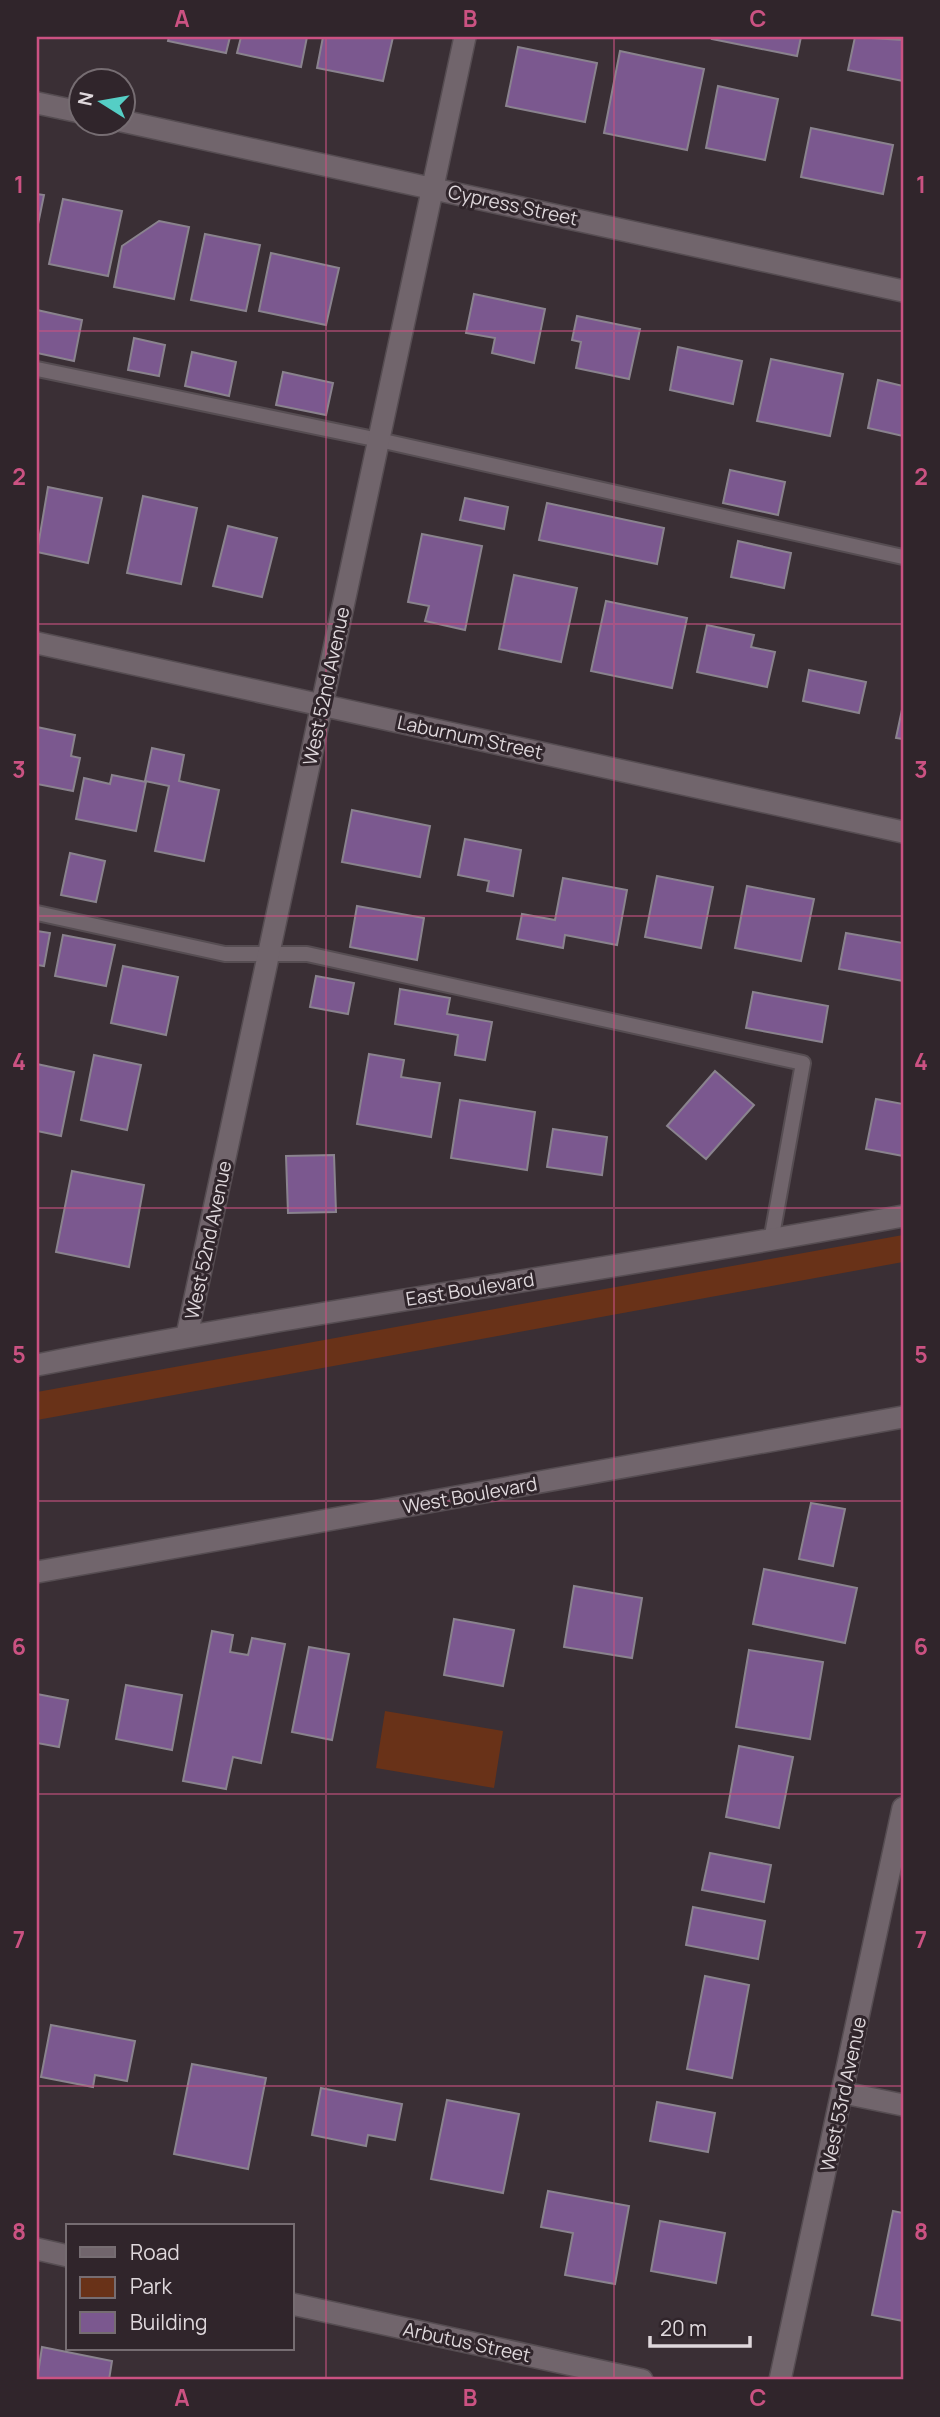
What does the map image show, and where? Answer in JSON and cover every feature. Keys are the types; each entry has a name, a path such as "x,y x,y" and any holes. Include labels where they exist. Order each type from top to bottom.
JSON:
{"street":[{"name":"West 52nd Avenue","path":"187,1335 465,37"},
{"path":"37,103 66,109"},
{"name":"Cypress Street","path":"136,124 903,291"},
{"name":"Laburnum Street","path":"37,643 903,832"},
{"name":"East Boulevard","path":"37,1365 187,1335 771,1241 903,1216"},
{"name":"West Boulevard","path":"37,1572 903,1417"},
{"name":"West 53rd Avenue","path":"780,2380 844,2093 903,1808"},
{"path":"844,2093 903,2105"},
{"path":"37,2249 66,2256"},
{"name":"Arbutus Street","path":"294,2304 642,2380"}],"lane":[{"path":"37,369 379,440 903,557"},
{"path":"37,913 225,954 307,954 803,1063 771,1241"}],"green space":[{"path":"903,1235 903,1262 37,1420 37,1392"},
{"path":"385,1711 503,1731 494,1788 376,1768"}],"building":[{"path":"169,37 230,37 226,53 168,41"},
{"path":"241,37 307,37 301,67 237,53"},
{"path":"323,37 393,37 383,81 317,68"},
{"path":"801,37 797,56 712,39"},
{"path":"855,37 903,40 903,81 848,70"},
{"path":"518,47 597,63 585,122 506,106"},
{"path":"620,51 704,69 687,150 604,133"},
{"path":"718,86 778,99 765,160 706,148"},
{"path":"811,128 893,145 883,194 801,177"},
{"path":"37,194 44,195 37,229"},
{"path":"63,199 122,211 108,276 49,264"},
{"path":"159,221 189,227 174,299 114,287 122,246"},
{"path":"205,234 260,245 246,311 191,300"},
{"path":"271,253 339,268 326,325 259,311"},
{"path":"474,294 545,309 534,363 492,353 495,338 466,333"},
{"path":"37,310 82,320 74,361 37,353"},
{"path":"577,316 640,329 629,379 576,368 581,342 572,340"},
{"path":"134,338 165,345 159,376 128,370"},
{"path":"678,347 742,361 733,404 670,390"},
{"path":"192,352 236,362 229,396 185,386"},
{"path":"771,359 843,374 830,436 757,421"},
{"path":"283,372 333,383 326,415 276,405"},
{"path":"878,380 903,386 903,436 868,428"},
{"path":"730,470 785,482 778,515 723,503"},
{"path":"48,487 102,498 88,563 37,552"},
{"path":"143,496 197,508 181,584 127,573"},
{"path":"465,498 508,507 504,529 460,520"},
{"path":"547,503 664,528 657,564 539,540"},
{"path":"228,526 277,538 262,597 213,586"},
{"path":"422,534 482,546 465,630 425,621 429,606 408,602"},
{"path":"738,541 791,553 784,588 731,577"},
{"path":"514,575 577,588 561,662 499,649"},
{"path":"606,601 687,618 672,688 591,671"},
{"path":"707,625 754,635 751,647 775,652 767,687 697,672"},
{"path":"809,670 866,682 859,713 803,701"},
{"path":"903,705 903,739 896,738"},
{"path":"37,727 75,735 71,756 80,758 73,791 37,784"},
{"path":"152,748 184,755 179,781 219,790 204,861 155,851 169,786 145,781"},
{"path":"112,775 146,782 136,831 76,819 84,778 110,784"},
{"path":"352,810 430,826 420,877 342,862"},
{"path":"465,839 521,850 513,896 487,891 489,881 458,875"},
{"path":"70,853 105,861 96,902 61,895"},
{"path":"657,876 713,887 701,948 645,937"},
{"path":"563,878 627,890 617,945 565,935 563,948 517,939 522,914 555,920"},
{"path":"747,886 814,899 801,961 735,948"},
{"path":"357,906 424,918 417,960 350,947"},
{"path":"37,931 50,933 44,966 37,965"},
{"path":"846,933 903,943 903,981 839,969"},
{"path":"63,935 115,945 106,986 55,976"},
{"path":"123,966 178,977 166,1035 111,1023"},
{"path":"316,976 354,983 348,1014 310,1007"},
{"path":"400,989 450,998 447,1014 492,1022 485,1060 455,1055 458,1035 395,1024"},
{"path":"753,992 828,1006 822,1042 746,1028"},
{"path":"369,1054 404,1060 401,1077 440,1083 431,1137 357,1124"},
{"path":"94,1055 141,1065 127,1130 81,1120"},
{"path":"37,1064 74,1072 61,1136 37,1131"},
{"path":"715,1071 754,1105 706,1159 667,1126"},
{"path":"876,1099 903,1104 903,1156 866,1149"},
{"path":"460,1100 535,1112 527,1170 451,1158"},
{"path":"553,1129 607,1137 602,1175 547,1167"},
{"path":"334,1155 336,1212 288,1213 286,1156"},
{"path":"72,1171 144,1185 129,1267 56,1252"},
{"path":"811,1503 845,1509 833,1566 799,1559"},
{"path":"764,1569 857,1588 845,1643 753,1624"},
{"path":"574,1586 642,1598 632,1658 564,1647"},
{"path":"454,1619 514,1630 503,1686 444,1675"},
{"path":"212,1631 233,1635 230,1652 248,1655 252,1638 285,1644 261,1763 233,1757 226,1789 183,1781"},
{"path":"309,1647 349,1654 332,1740 292,1732"},
{"path":"749,1650 823,1662 810,1739 736,1727"},
{"path":"126,1685 182,1695 172,1750 116,1739"},
{"path":"37,1694 68,1700 59,1747 37,1743"},
{"path":"739,1746 793,1757 779,1828 726,1817"},
{"path":"710,1853 771,1865 764,1902 702,1890"},
{"path":"693,1907 765,1921 758,1959 686,1945"},
{"path":"705,1976 749,1985 732,2078 687,2069"},
{"path":"51,2025 135,2041 127,2081 95,2075 93,2087 41,2077"},
{"path":"192,2064 266,2078 248,2169 174,2154"},
{"path":"321,2088 402,2104 395,2140 368,2135 366,2146 312,2135"},
{"path":"447,2100 519,2114 503,2193 431,2179"},
{"path":"657,2102 715,2113 708,2152 650,2141"},
{"path":"548,2191 629,2206 615,2284 565,2275 573,2233 541,2227"},
{"path":"893,2211 903,2213 903,2321 872,2315"},
{"path":"660,2221 725,2233 716,2283 651,2271"},
{"path":"42,2347 112,2361 109,2380 37,2380"}]}
